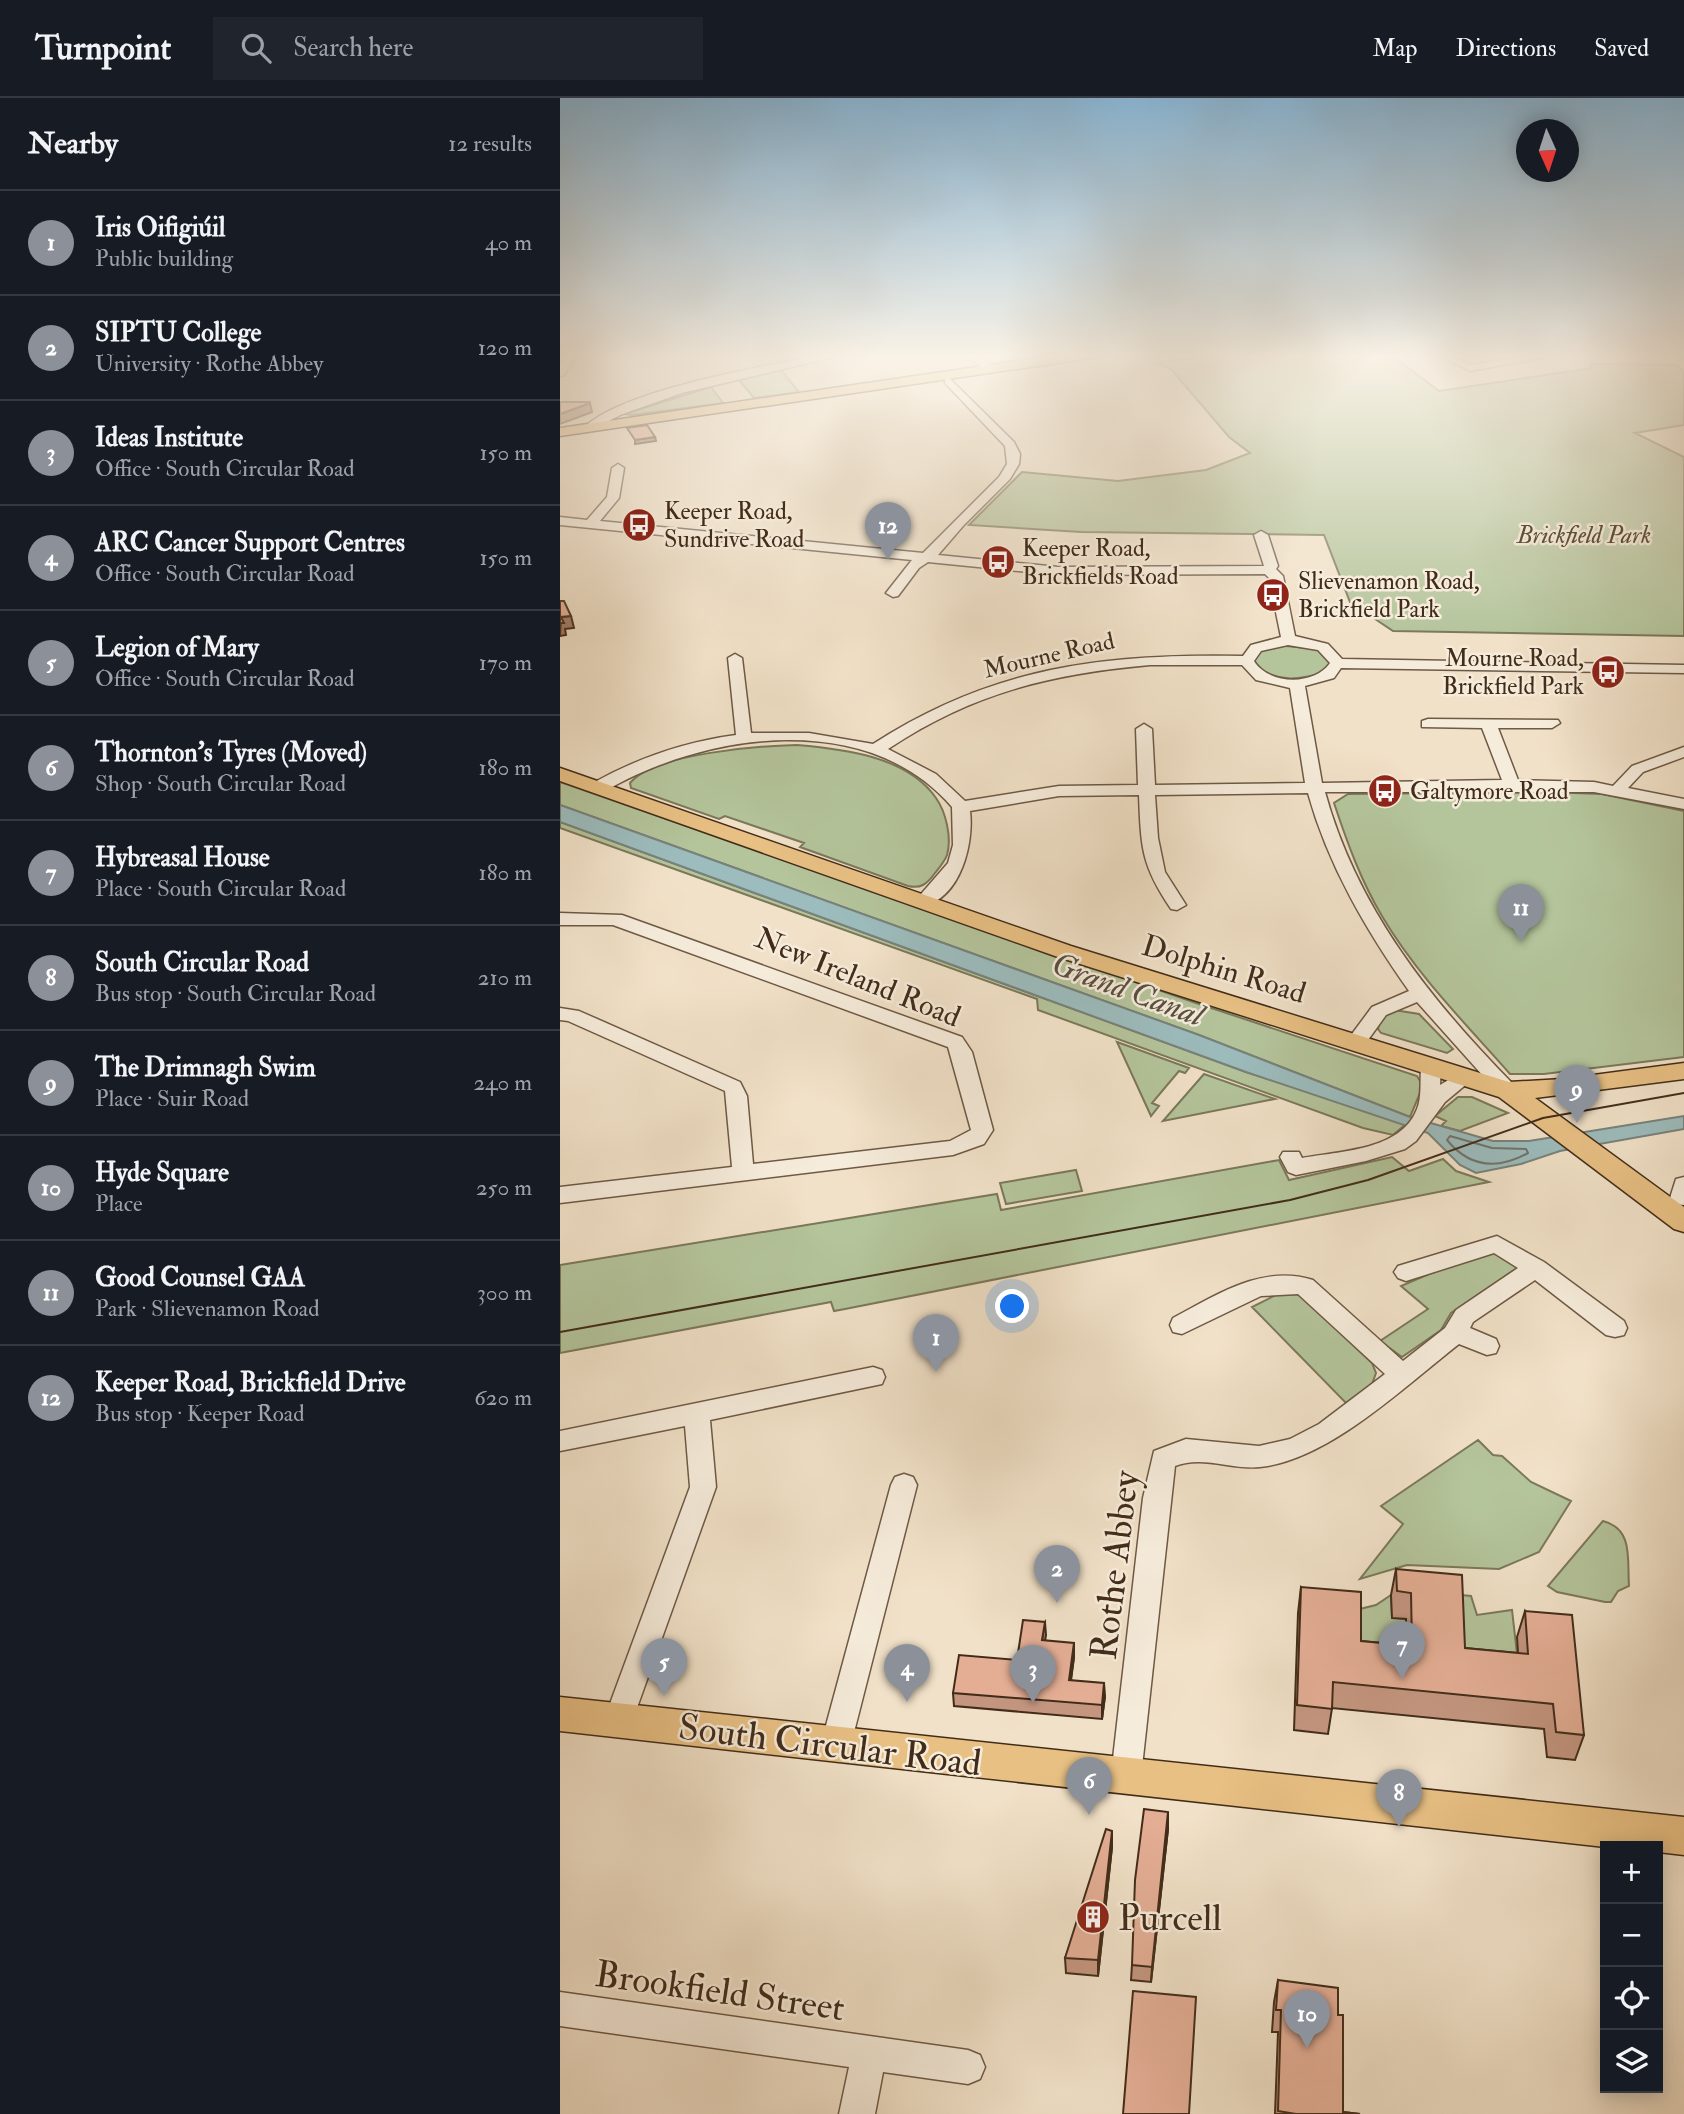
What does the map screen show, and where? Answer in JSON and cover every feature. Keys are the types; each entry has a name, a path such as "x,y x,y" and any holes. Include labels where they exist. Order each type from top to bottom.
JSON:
{"main road":[{"name":"Dolphin Road","path":"560,774 1184,992 1356,1042 1508,1091"},
{"path":"1508,1091 1563,1088 1684,1071"},
{"path":"1508,1091 1605,1163 1683,1202"},
{"name":"South Circular Road","path":"560,1714 1684,1836"}],"street":[{"path":"893,593 914,565 937,550 958,523 1004,479 1011,468 1014,454 1011,448"},
{"path":"592,523 615,493 618,468"},
{"path":"560,521 925,559 1096,573 1268,570 1276,576 1289,641"},
{"path":"1261,535 1270,558 1271,566 1268,570"},
{"path":"1289,641 1318,646 1332,653 1337,663 1329,675 1297,683 1267,679 1253,671 1247,661 1256,648 1289,641"},
{"path":"735,658 744,738"},
{"name":"Mourne Road","path":"876,749 913,724 963,700 1045,674 1129,660 1247,661"},
{"path":"1337,663 1684,669"},
{"path":"1297,683 1315,788 1329,836 1370,922 1419,994 1508,1091"},
{"path":"1427,724 1552,723"},
{"path":"1488,724 1512,785"},
{"path":"1144,729 1149,838 1156,872 1177,905"},
{"path":"599,787 633,768 676,752 744,738 802,738 876,749 907,762 939,785 960,807 963,838 958,860 948,880 924,901"},
{"path":"1619,790 1624,779 1632,773 1684,752"},
{"path":"960,807 1059,791 1512,785 1619,790 1684,804"},
{"name":"New Ireland Road","path":"560,919 615,919 956,1042 962,1052 982,1122 981,1135 970,1143 934,1150 560,1195"},
{"path":"1356,1042 1379,1011 1419,994"},
{"path":"560,1014 572,1015 733,1087 737,1096 743,1173"},
{"path":"1427,1110 1431,1066"},
{"path":"1291,1157 1296,1167 1384,1150 1408,1136 1427,1110 1465,1077"},
{"path":"1406,1272 1497,1244 1536,1268 1615,1328"},
{"name":"Rothe Abbey","path":"1126,1776 1156,1498 1163,1459 1186,1450 1259,1457 1296,1448 1328,1431 1456,1332 1464,1316 1536,1268"},
{"path":"1182,1325 1259,1287 1289,1281 1305,1286 1400,1373"},
{"path":"1456,1332 1487,1346"},
{"path":"560,1441 873,1377"},
{"path":"619,1720 703,1487 697,1414"},
{"path":"836,1744 904,1485"},
{"name":"Brookfield Street","path":"560,2009 968,2067"},
{"path":"857,2114 870,2051"}],"green space":[{"name":"Brickfield Park","path":"1244,448 1666,448 1684,457 1684,636 1393,631 1350,602 1324,535 1081,532 969,525 1022,472 1118,481 1206,470 1250,453"},
{"path":"1276,645 1317,649 1331,662 1326,672 1299,678 1282,678 1256,669 1253,658 1258,652"},
{"path":"797,745 873,757 909,773 924,784 940,804 948,833 946,857 929,880 920,886 908,886 800,847 804,843 725,816 719,819 631,788 630,783 643,773 684,758 758,747"},
{"path":"560,782 1196,1003 1417,1076 1423,1086 1410,1117 1199,1035 560,805"},
{"path":"1348,794 1602,794 1684,811 1684,1057 1544,1074 1510,1074 1442,998 1395,937 1361,875 1334,803"},
{"path":"560,822 1246,1072 1406,1124 1393,1135 1363,1128 1038,1010 1037,999 560,828"},
{"path":"1394,1010 1419,1014 1453,1049 1447,1053 1381,1033 1378,1029 1380,1019"},
{"path":"1117,1042 1189,1068 1185,1073 1179,1071 1152,1103 1159,1106 1151,1116"},
{"path":"1204,1074 1275,1099 1163,1121"},
{"path":"1458,1097 1472,1097 1508,1113 1460,1131 1441,1126 1446,1121 1435,1116"},
{"path":"1392,1157 1409,1171 1443,1159 1456,1171 1489,1182 845,1309 834,1311 831,1302 560,1353 560,1265 997,1194 1001,1210 1279,1160 1289,1180"},
{"path":"1076,1170 1082,1191 1006,1204 1000,1183"},
{"path":"1490,1248 1508,1251 1517,1268 1451,1313 1441,1330 1402,1357 1380,1341 1428,1309 1401,1286"},
{"path":"1292,1287 1372,1363 1376,1373 1372,1384 1346,1403 1252,1307"},
{"path":"1478,1440 1493,1455 1502,1456 1531,1482 1571,1501 1539,1552 1499,1569 1407,1565 1360,1579 1403,1524 1381,1506"},
{"path":"1603,1521 1613,1525 1624,1538 1628,1556 1629,1586 1618,1591 1611,1602 1605,1602 1557,1592 1548,1586"},
{"path":"1440,1593 1471,1596 1477,1615 1512,1610 1520,1680 1459,1674"},
{"path":"1391,1595 1392,1617 1406,1619 1407,1671 1356,1667 1339,1614 1376,1605"}],"water":[{"path":"560,805 1199,1035 1410,1117 1493,1141 1529,1141 1684,1116 1684,1129 1560,1151 1521,1164 1476,1173 1460,1165 1428,1133 1246,1072 560,822"}],"building":[{"path":"560,601 564,601 571,616 561,617 564,623 560,623"},
{"path":"1396,1569 1462,1575 1465,1648 1528,1654 1525,1611 1572,1615 1584,1735 1556,1732 1553,1704 1333,1682 1332,1709 1297,1705 1301,1587 1361,1592 1361,1641 1412,1646 1411,1593 1397,1591"},
{"path":"1023,1620 1045,1622 1042,1640 1074,1643 1069,1680 1104,1683 1102,1705 953,1693 959,1655 1017,1660"},
{"path":"1144,1809 1168,1812 1152,1967 1132,1965 1135,1880"},
{"name":"Purcell","path":"1106,1829 1112,1831 1098,1960 1065,1958"},
{"path":"1278,1980 1338,1988 1338,2015 1343,2015 1343,2112 1360,2114 1296,2114 1278,2111 1281,2010 1276,2010"},
{"path":"1133,1991 1196,1997 1189,2114 1123,2114"}],"tram line":[{"path":"560,1332 1290,1200 1368,1180 1543,1118 1684,1093"}],"place":[{"name":"Keeper Road, Sundrive Road","path":"639,525"},
{"name":"Keeper Road, Brickfield Drive","path":"888,560"},
{"name":"Keeper Road, Brickfields Road","path":"998,562"},
{"name":"Slievenamon Road, Brickfield Park","path":"1273,595"},
{"name":"Mourne Road, Brickfield Park","path":"1608,672"},
{"name":"Galtymore Road","path":"1385,791"},
{"name":"Good Counsel GAA","path":"1521,942"},
{"name":"The Drimnagh Swim","path":"1577,1123"},
{"name":"Iris Oifigiúil","path":"936,1372"},
{"name":"SIPTU College","path":"1057,1603"},
{"name":"Hybreasal House","path":"1402,1679"},
{"name":"Legion of Mary","path":"664,1696"},
{"name":"ARC Cancer Support Centres","path":"907,1702"},
{"name":"Ideas Institute","path":"1033,1703"},
{"name":"Thornton's Tyres (Moved)","path":"1089,1815"},
{"name":"South Circular Road","path":"1399,1827"},
{"name":"Purcell","path":"1093,1917"},
{"name":"Hyde Square","path":"1307,2048"}],"water label":[{"name":"Grand Canal","path":"1128,989"}]}
